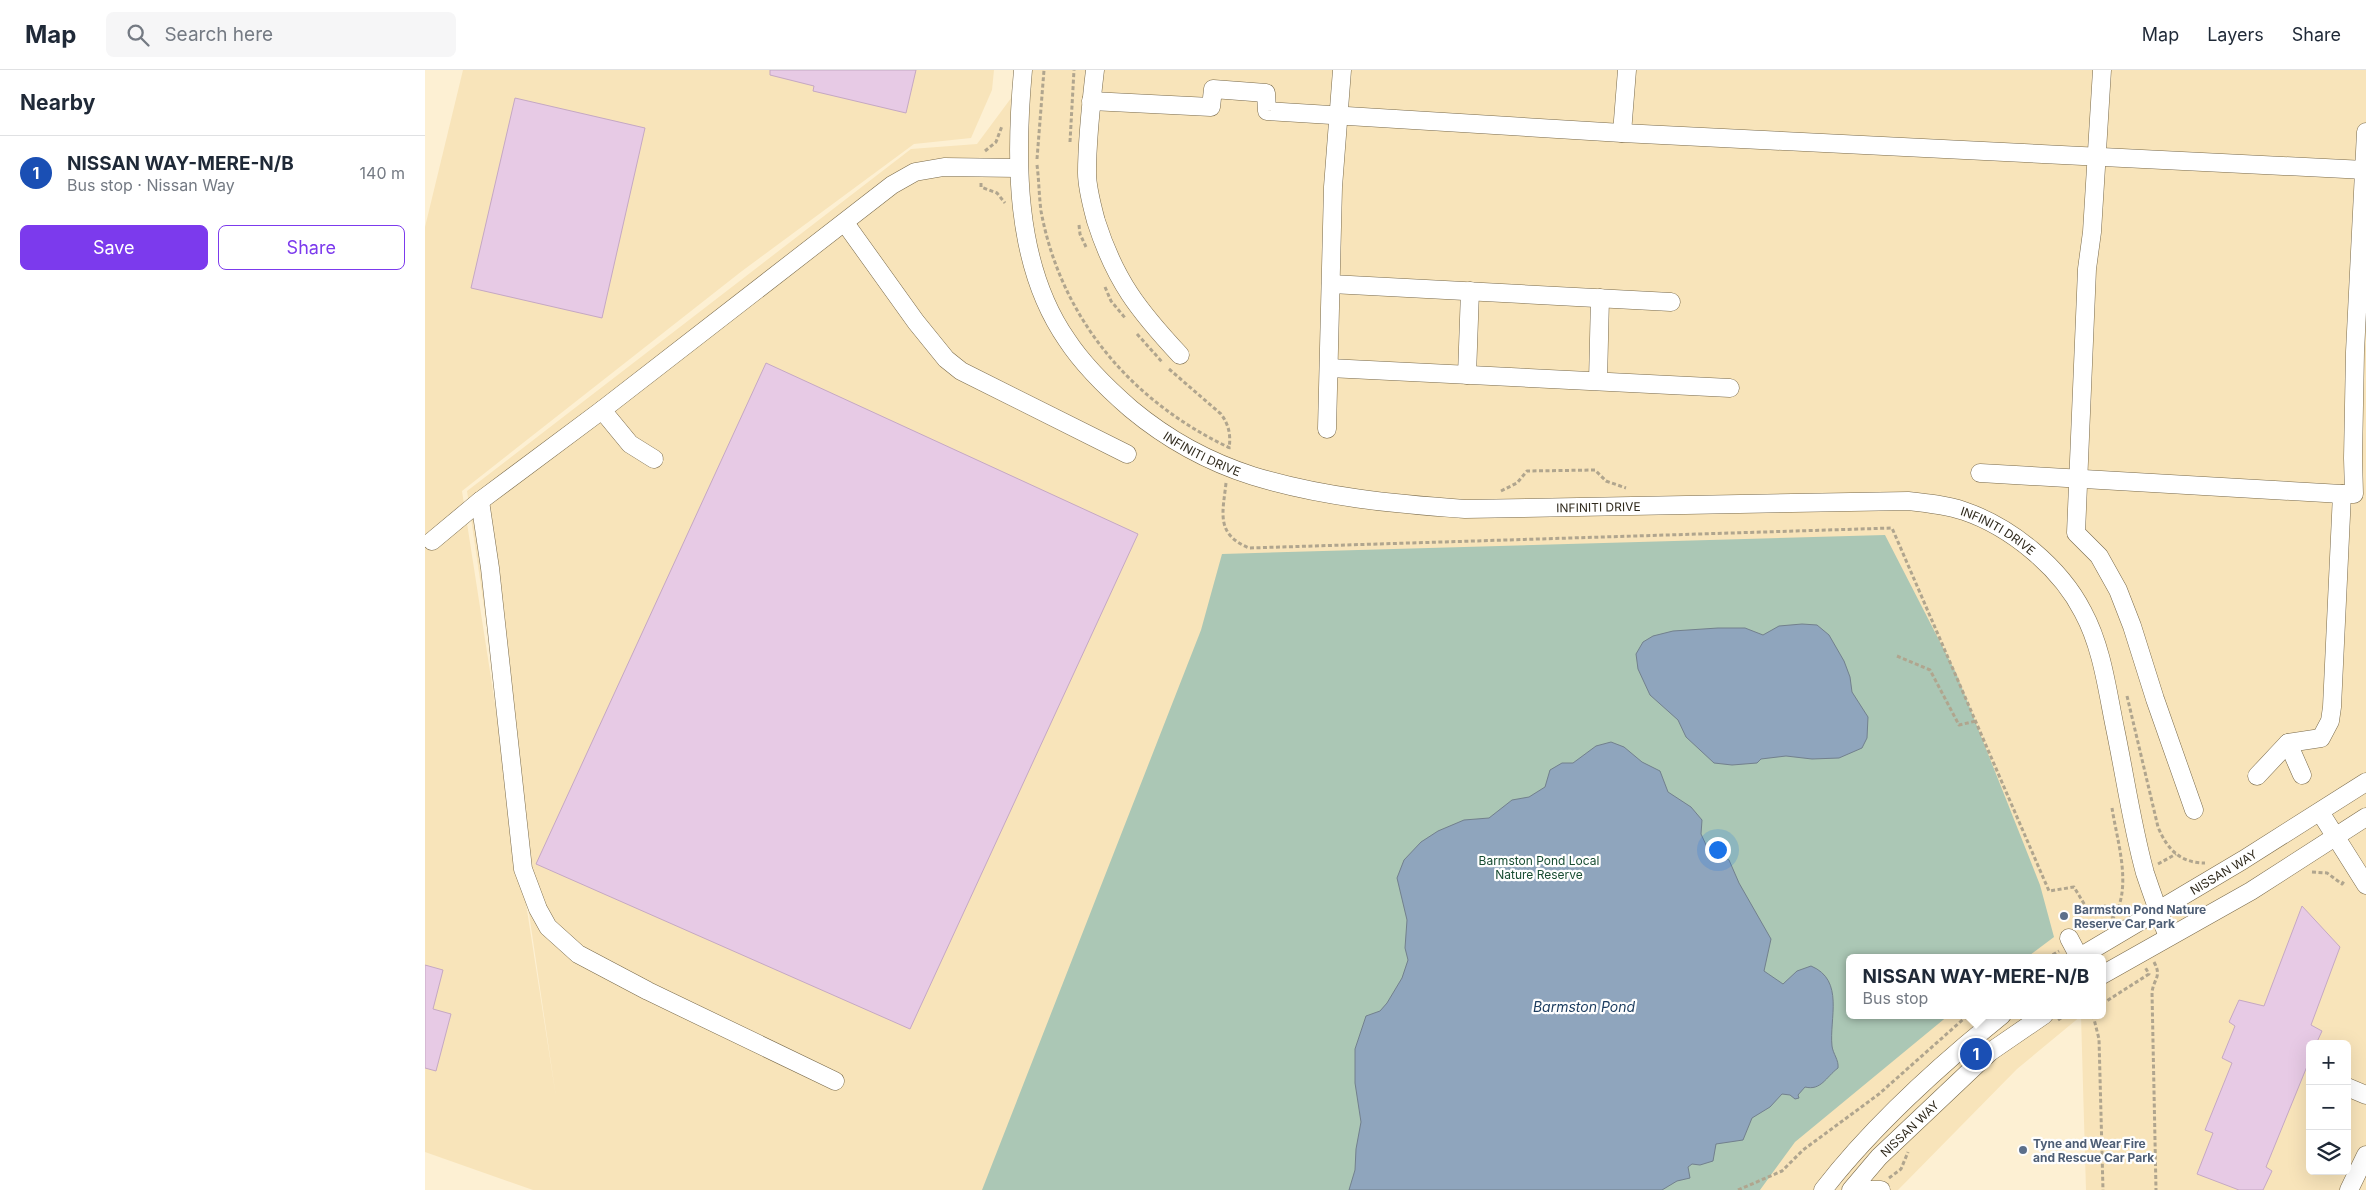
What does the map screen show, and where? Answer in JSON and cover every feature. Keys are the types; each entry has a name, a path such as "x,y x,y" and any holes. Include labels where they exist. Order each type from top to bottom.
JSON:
{"street":[{"name":"INFINITI DRIVE","path":"1023,70 1019,113 1018,168 1024,223 1038,280 1051,312 1067,340 1116,397 1171,438 1227,466 1289,486 1331,494 1393,504 1465,509 1908,500 1965,511 1992,523 2014,537 2037,555 2072,594 2092,631 2108,693 2145,871 2168,937"},
{"path":"1095,70 1091,101 1087,174 1093,210 1104,247 1122,285 1148,321 1180,355"},
{"path":"1327,430 1333,187 1340,117 1342,70"},
{"path":"1622,133 1627,70"},
{"path":"2102,70 2087,269 2076,532 2099,556 2118,590 2194,810"},
{"path":"1091,101 1211,107 1213,89 1266,94 1267,111 1340,117 2365,170"},
{"path":"1980,473 2354,494 2355,352 2366,132"},
{"path":"432,541 480,501 602,410 892,185 915,172 944,167 1018,168"},
{"path":"845,223 916,322 946,358 961,371 1127,454"},
{"path":"1331,284 1671,302"},
{"path":"1467,375 1470,291"},
{"path":"1598,381 1600,298"},
{"path":"1329,368 1731,388"},
{"path":"602,410 630,444 654,458"},
{"path":"2257,776 2288,743 2321,738 2330,721 2342,494"},
{"path":"480,501 490,568 523,870 538,910 548,927 578,954 648,991 835,1082"},
{"path":"2288,743 2302,776"},
{"name":"NISSAN WAY","path":"2085,954 2157,909 2243,860 2366,782"},
{"path":"2320,812 2366,885"},
{"path":"2106,973 2251,891 2366,817"},
{"path":"2069,938 2077,954"},
{"name":"NISSAN WAY","path":"1823,1190 1885,1121 1970,1041 1997,1019"},
{"name":"NISSAN WAY","path":"1851,1190 1879,1157 1991,1052 2037,1019"},
{"path":"2351,1089 2366,1096"},
{"path":"2349,1190 2366,1155"},
{"path":"1867,1190 1881,1190"}],"path":[{"path":"1044,70 1037,163 1041,211 1056,263 1072,299 1096,342 1127,378 1177,419 1202,435 1237,451"},
{"path":"1004,119 996,142 982,152 981,187 997,193 1008,207"},
{"path":"1500,492 1517,483 1527,471 1595,470 1614,485 1629,489"},
{"path":"1220,478 1234,484"},
{"path":"1897,656 1930,670 1959,725 1975,721"},
{"path":"2125,688 2158,827 2163,840 2175,854"},
{"path":"2108,923 2117,912 2124,886 2111,801"},
{"path":"2153,959 2158,970 2158,976 2153,985 2152,992 2156,1190"},
{"path":"2106,1001 2149,974 2143,964"},
{"path":"1737,1190 1782,1171 1803,1150 1879,1094 1963,1019"},
{"path":"2094,1019 2099,1039 2103,1190"}],"shaded area":[{"path":"463,70 994,70 992,90 971,138 914,144 742,271 462,491 556,1097 467,491 911,149 977,144 1032,70 2366,70 2366,1190 2086,1190 2081,1019 2106,1019 2106,954 1846,954 1846,1019 2077,1019 2017,1069 1898,1190 533,1190 425,1152 425,227"}],"green space":[{"name":"Barmston Pond Local Nature Reserve","path":"1885,535 1956,673 2040,885 2054,937 2031,954 1846,954 1846,1019 1944,1019 1795,1142 1760,1190 982,1190 1201,630 1222,554"}],"water":[{"path":"1817,625 1829,635 1844,661 1850,677 1852,692 1868,717 1867,738 1862,748 1839,758 1812,759 1786,756 1761,759 1757,763 1732,765 1714,763 1686,737 1678,720 1650,695 1638,669 1636,654 1643,642 1653,636 1673,631 1718,628 1745,628 1763,635 1779,626"},
{"name":"Barmston Pond","path":"1611,742 1624,747 1642,762 1660,771 1668,792 1691,807 1702,820 1701,834 1707,847 1729,860 1739,883 1771,939 1764,971 1783,984 1797,971 1811,966 1822,972 1832,990 1832,1046 1838,1062 1838,1068 1819,1085 1811,1088 1805,1087 1798,1095 1799,1098 1795,1099 1790,1095 1782,1094 1770,1107 1752,1118 1743,1140 1716,1144 1713,1161 1700,1165 1692,1164 1688,1167 1690,1178 1677,1181 1662,1190 1349,1190 1355,1170 1356,1149 1361,1122 1355,1083 1355,1049 1366,1016 1380,1011 1387,1003 1402,978 1408,960 1405,948 1407,920 1397,878 1404,860 1421,842 1438,831 1464,820 1489,818 1512,800 1529,797 1545,787 1550,770 1562,763 1573,763 1596,746"}],"building":[{"path":"770,70 916,70 906,113 813,91 814,86 770,75"},
{"path":"515,98 645,128 602,318 471,288"},
{"path":"766,363 1138,534 910,1029 536,864"},
{"path":"2302,906 2340,947 2311,1025 2322,1031 2318,1040 2306,1040 2306,1069 2266,1167 2272,1171 2263,1190 2239,1190 2197,1174 2213,1133 2205,1130 2232,1063 2222,1058 2235,1026 2229,1022 2239,1000 2264,1006"},
{"path":"425,965 443,970 433,1009 451,1014 436,1071 425,1068"}],"place":[{"name":"Barmston Pond Nature Reserve Car Park","path":"2064,916"},
{"name":"NISSAN WAY-MERE-N/B","path":"1976,1054"},
{"name":"Tyne and Wear Fire and Rescue Car Park","path":"2023,1150"}]}
